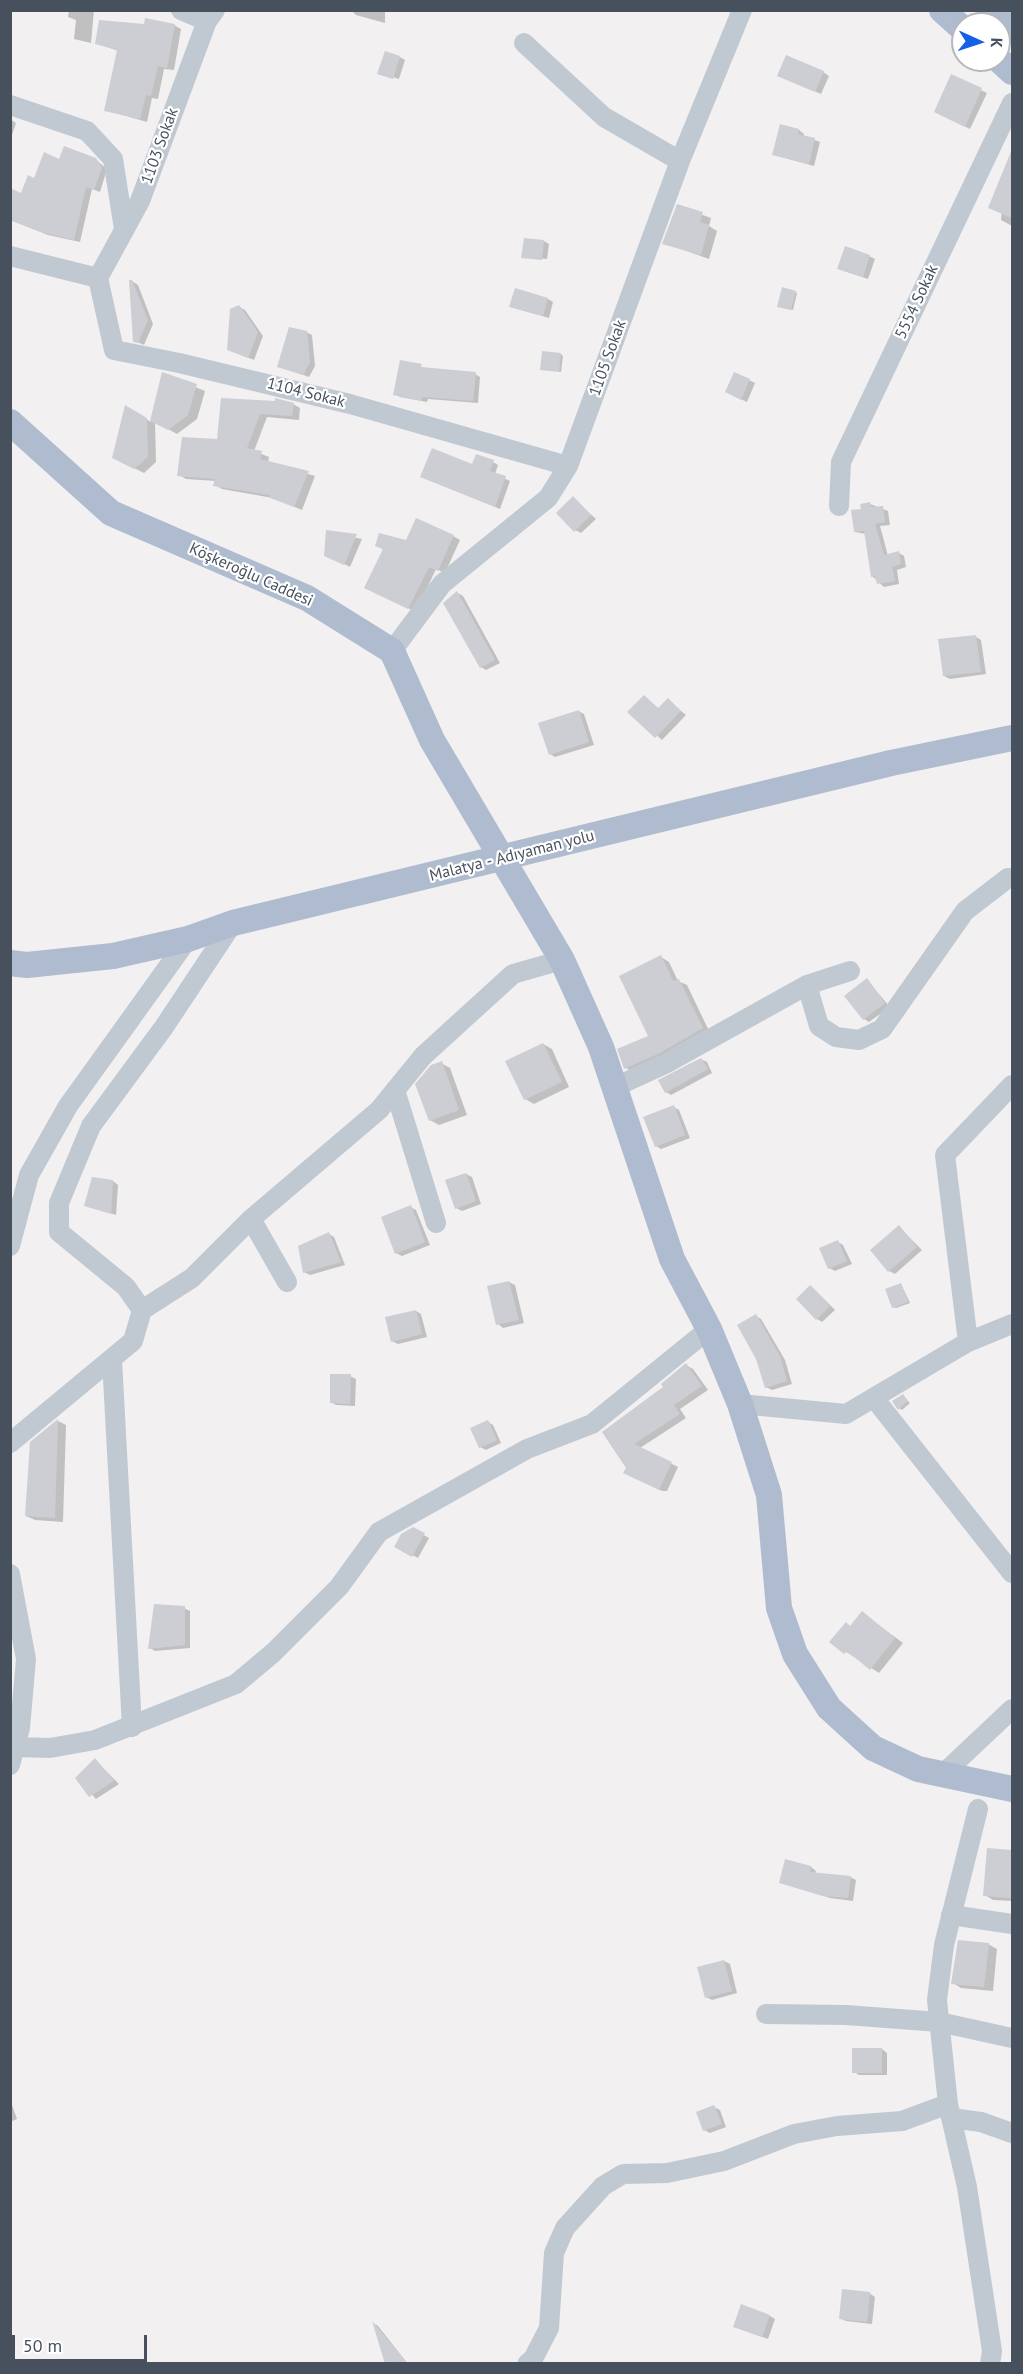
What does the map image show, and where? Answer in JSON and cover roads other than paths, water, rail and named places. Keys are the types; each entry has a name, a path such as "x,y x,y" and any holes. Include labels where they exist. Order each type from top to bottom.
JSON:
{"main road":[{"path":"989,10 1012,31"},
{"name":"Köşkeroğlu Caddesi","path":"10,422 111,513 307,598 392,651"},
{"path":"392,651 432,740 562,960 601,1047 672,1258 709,1329 740,1404 769,1495 779,1608 795,1654 829,1708 873,1748 918,1769 1012,1789"},
{"name":"Malatya - Adıyaman yolu","path":"10,963 27,965 113,956 188,939 233,923 891,763 1012,738"}],"street":[{"path":"181,10 211,16"},
{"name":"1105 Sokak","path":"392,651 442,584 548,498 568,466 680,161 741,10"},
{"name":"1103 Sokak","path":"98,278 140,201 211,16"},
{"path":"524,43 604,117 680,161"},
{"name":"5554 Sokak","path":"839,506 842,462 1012,103"},
{"path":"10,105 87,131 113,159 124,229"},
{"path":"10,256 98,278"},
{"name":"1104 Sokak","path":"98,278 114,351 179,363 351,404 568,466"},
{"path":"807,985 819,1026 836,1037 858,1040 882,1029 965,911 1008,878"},
{"path":"142,1310 126,1287 59,1232 59,1203 91,1126 164,1027 233,923"},
{"path":"10,1246 29,1175 68,1106 188,939"},
{"path":"10,1443 133,1341 142,1310 192,1278 251,1219 379,1110 423,1056 513,974 562,960"},
{"path":"615,1087 665,1064 807,985 850,970"},
{"path":"968,1342 945,1155 1012,1085"},
{"path":"395,1090 436,1223"},
{"path":"251,1219 287,1282"},
{"path":"740,1404 846,1414 968,1342 1012,1325"},
{"path":"10,1574 26,1659 20,1728 13,1756 96,1740 236,1684 339,1587 379,1532 527,1449 592,1424 709,1329"},
{"path":"112,1360 132,1727"},
{"path":"874,1398 1012,1573"},
{"path":"944,1774 1012,1709"},
{"path":"978,1809 944,1945 937,2000 949,2111 967,2187 992,2351 990,2364"},
{"path":"951,1915 1012,1924"},
{"path":"766,2014 846,2015 939,2022 1012,2038"},
{"path":"527,2364 533,2359 549,2328 554,2253 564,2228 603,2186 623,2174 667,2173 724,2161 794,2134 837,2126 902,2121 949,2111 1012,2133"}]}
